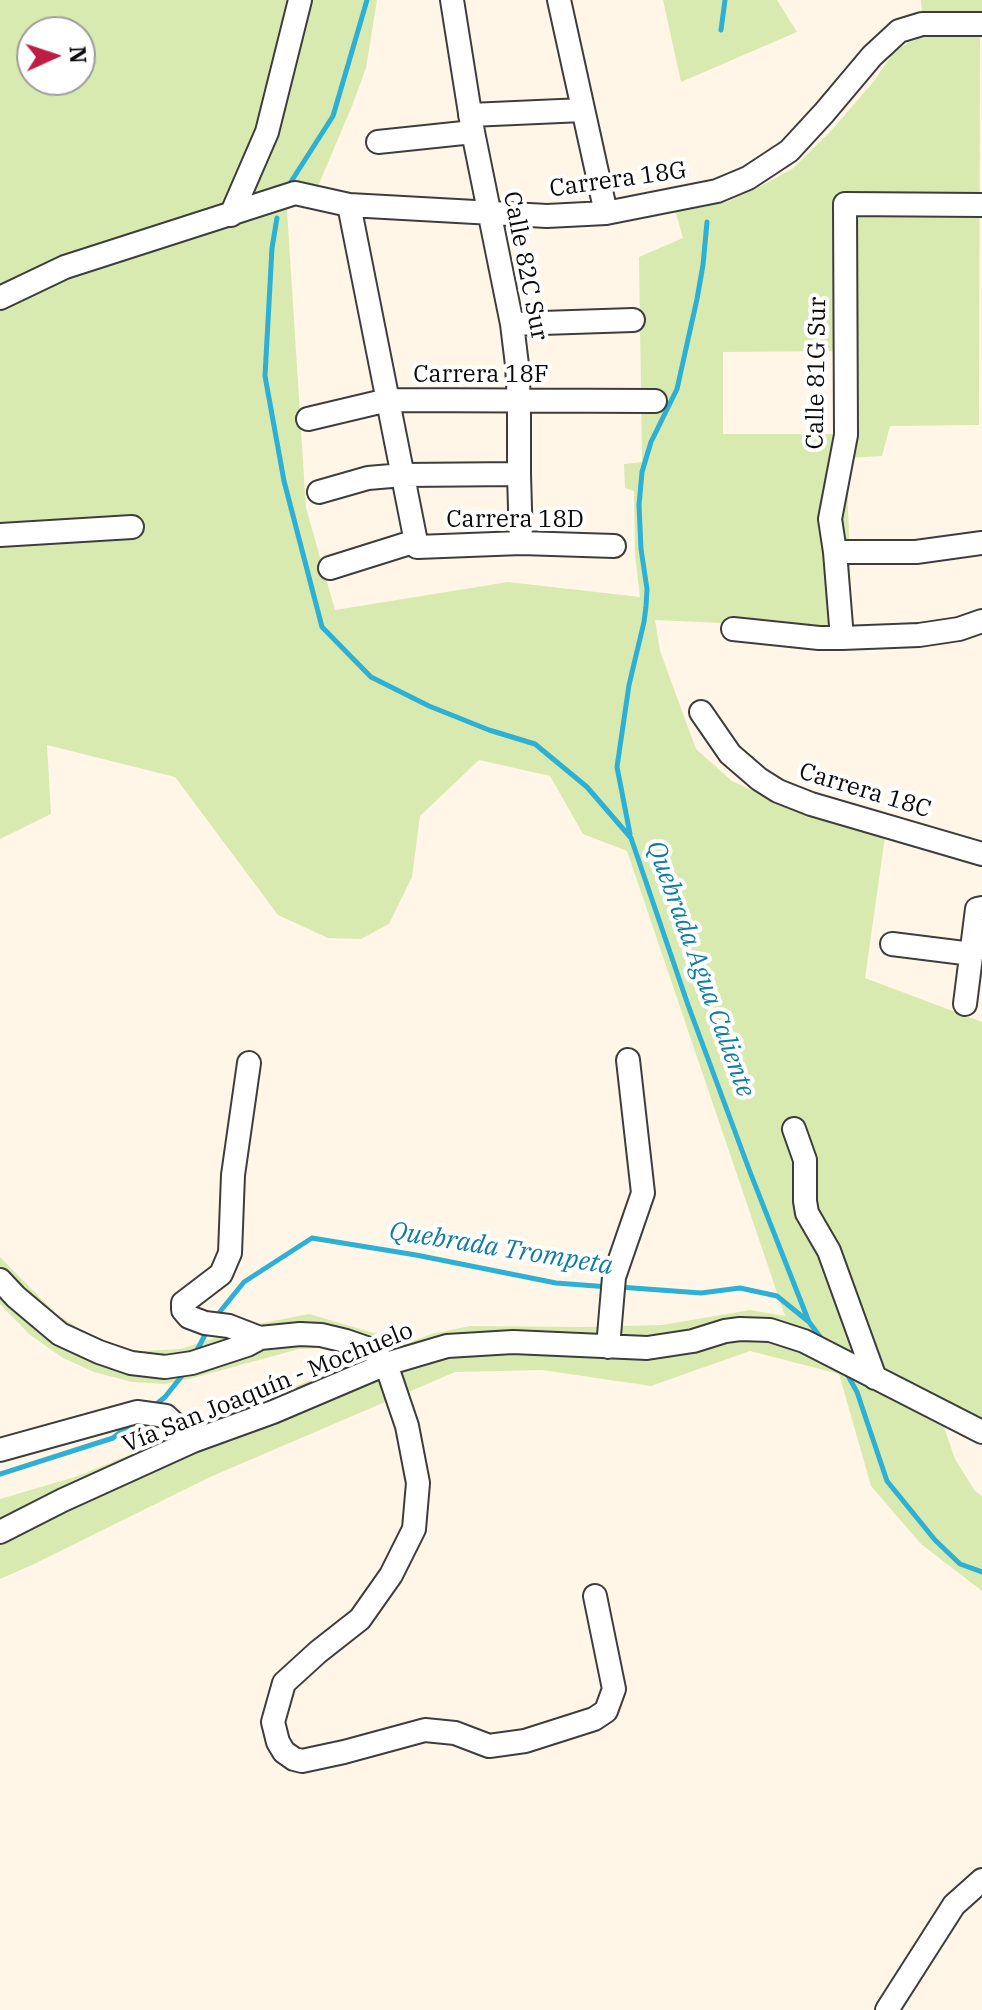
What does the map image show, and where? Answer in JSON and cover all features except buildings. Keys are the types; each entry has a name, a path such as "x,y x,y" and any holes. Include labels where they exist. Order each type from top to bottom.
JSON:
{"street":[{"path":"231,215 267,132 300,0"},
{"name":"Calle 82C Sur","path":"452,0 472,124 512,324 519,401 521,543"},
{"path":"559,0 606,213"},
{"name":"Carrera 18G","path":"0,298 65,267 295,193 349,205 558,216 606,213 701,195 748,178 789,151 872,56 899,31 922,24 982,24"},
{"path":"378,142 472,124 583,110"},
{"name":"Calle 81G Sur","path":"842,638 830,519 846,435 845,204 982,205"},
{"path":"349,205 416,544"},
{"path":"512,324 633,320"},
{"name":"Carrera 18F","path":"308,419 388,400 655,401"},
{"path":"319,492 368,478 519,474"},
{"path":"0,535 132,527"},
{"path":"835,552 916,552 982,543"},
{"name":"Carrera 18D","path":"330,568 416,544 614,546"},
{"path":"733,629 842,638 919,635 959,629 982,621"},
{"name":"Carrera 18C","path":"701,712 715,735 740,764 778,791 811,804 982,854"},
{"path":"965,1004 980,909"},
{"path":"892,944 972,954"},
{"path":"608,1347 614,1277 643,1193 628,1060"},
{"path":"249,1063 233,1175 230,1253 221,1274 183,1303 183,1310 189,1317 209,1324 229,1326 260,1338"},
{"path":"794,1129 805,1160 807,1213 829,1251 875,1378"},
{"path":"0,1280 60,1334 131,1363 165,1367 192,1363 260,1338 300,1334 321,1335 372,1350 386,1364 407,1426 418,1483 414,1529 391,1575 360,1619 284,1683 273,1722 278,1742 284,1752 294,1759 302,1761 425,1730 455,1733 489,1746 525,1741 594,1719 606,1711 614,1689 595,1596"},
{"name":"Vía San Joaquín - Mochuelo","path":"0,1532 193,1441 273,1412 386,1364 447,1346 475,1343 647,1348 670,1346 740,1329 770,1330 804,1341 982,1432"},
{"path":"0,1450 137,1412 166,1416 193,1441"},
{"path":"887,2010 954,1905 982,1880"}],"green space":[{"path":"0,0 377,0 366,68 313,198 287,210 306,508 335,610 508,582 640,597 635,555 634,491 625,488 624,464 642,462 639,257 683,238 675,210 727,202 792,169 830,132 874,81 893,53 909,42 932,34 980,36 979,425 890,426 882,456 849,458 846,446 852,629 655,620 660,651 696,749 732,781 795,810 885,837 865,978 982,1022 982,1440 943,1424 955,1459 975,1491 982,1496 982,1591 921,1544 871,1486 839,1374 750,1351 651,1386 542,1370 455,1372 210,1477 0,1579 0,1499 78,1476 352,1363 342,1352 324,1348 299,1349 165,1384 132,1382 94,1372 63,1358 30,1335 0,1304 0,1257 57,1315 105,1344 141,1351 180,1349 263,1323 309,1314 408,1343 431,1334 470,1326 662,1325 750,1310 785,1316 627,851 583,834 550,776 479,760 420,816 412,877 389,924 361,939 328,938 278,915 175,777 47,745 51,814 0,839","holes":["845,351 846,434 723,434 723,352"]},
{"path":"663,0 777,0 797,32 681,82"},
{"path":"921,0 982,0 982,11 922,13"}],"waterway":[{"name":"Quebrada Agua Caliente","path":"287,188 333,116 367,0"},
{"path":"721,30 725,0"},
{"name":"Quebrada Agua Caliente","path":"277,218 272,248 265,376 284,481 322,627 371,677 429,706 535,744 587,787 631,838 688,1005 809,1322"},
{"path":"630,834 617,767 629,685 646,606 639,505 642,472 651,442 677,389 697,299 707,222"},
{"name":"Quebrada Trompeta","path":"214,1319 244,1282 312,1238 556,1283 609,1287"},
{"name":"Quebrada Trompeta","path":"619,1287 701,1293 740,1288 777,1296 809,1322 824,1342"},
{"name":"Quebrada Trompeta","path":"195,1354 207,1331"},
{"name":"Quebrada Trompeta","path":"154,1406 185,1372"},
{"name":"Quebrada Trompeta","path":"846,1372 857,1392 887,1481 935,1540 960,1564 982,1572"},
{"name":"Quebrada Trompeta","path":"0,1474 113,1438 133,1422"}]}
